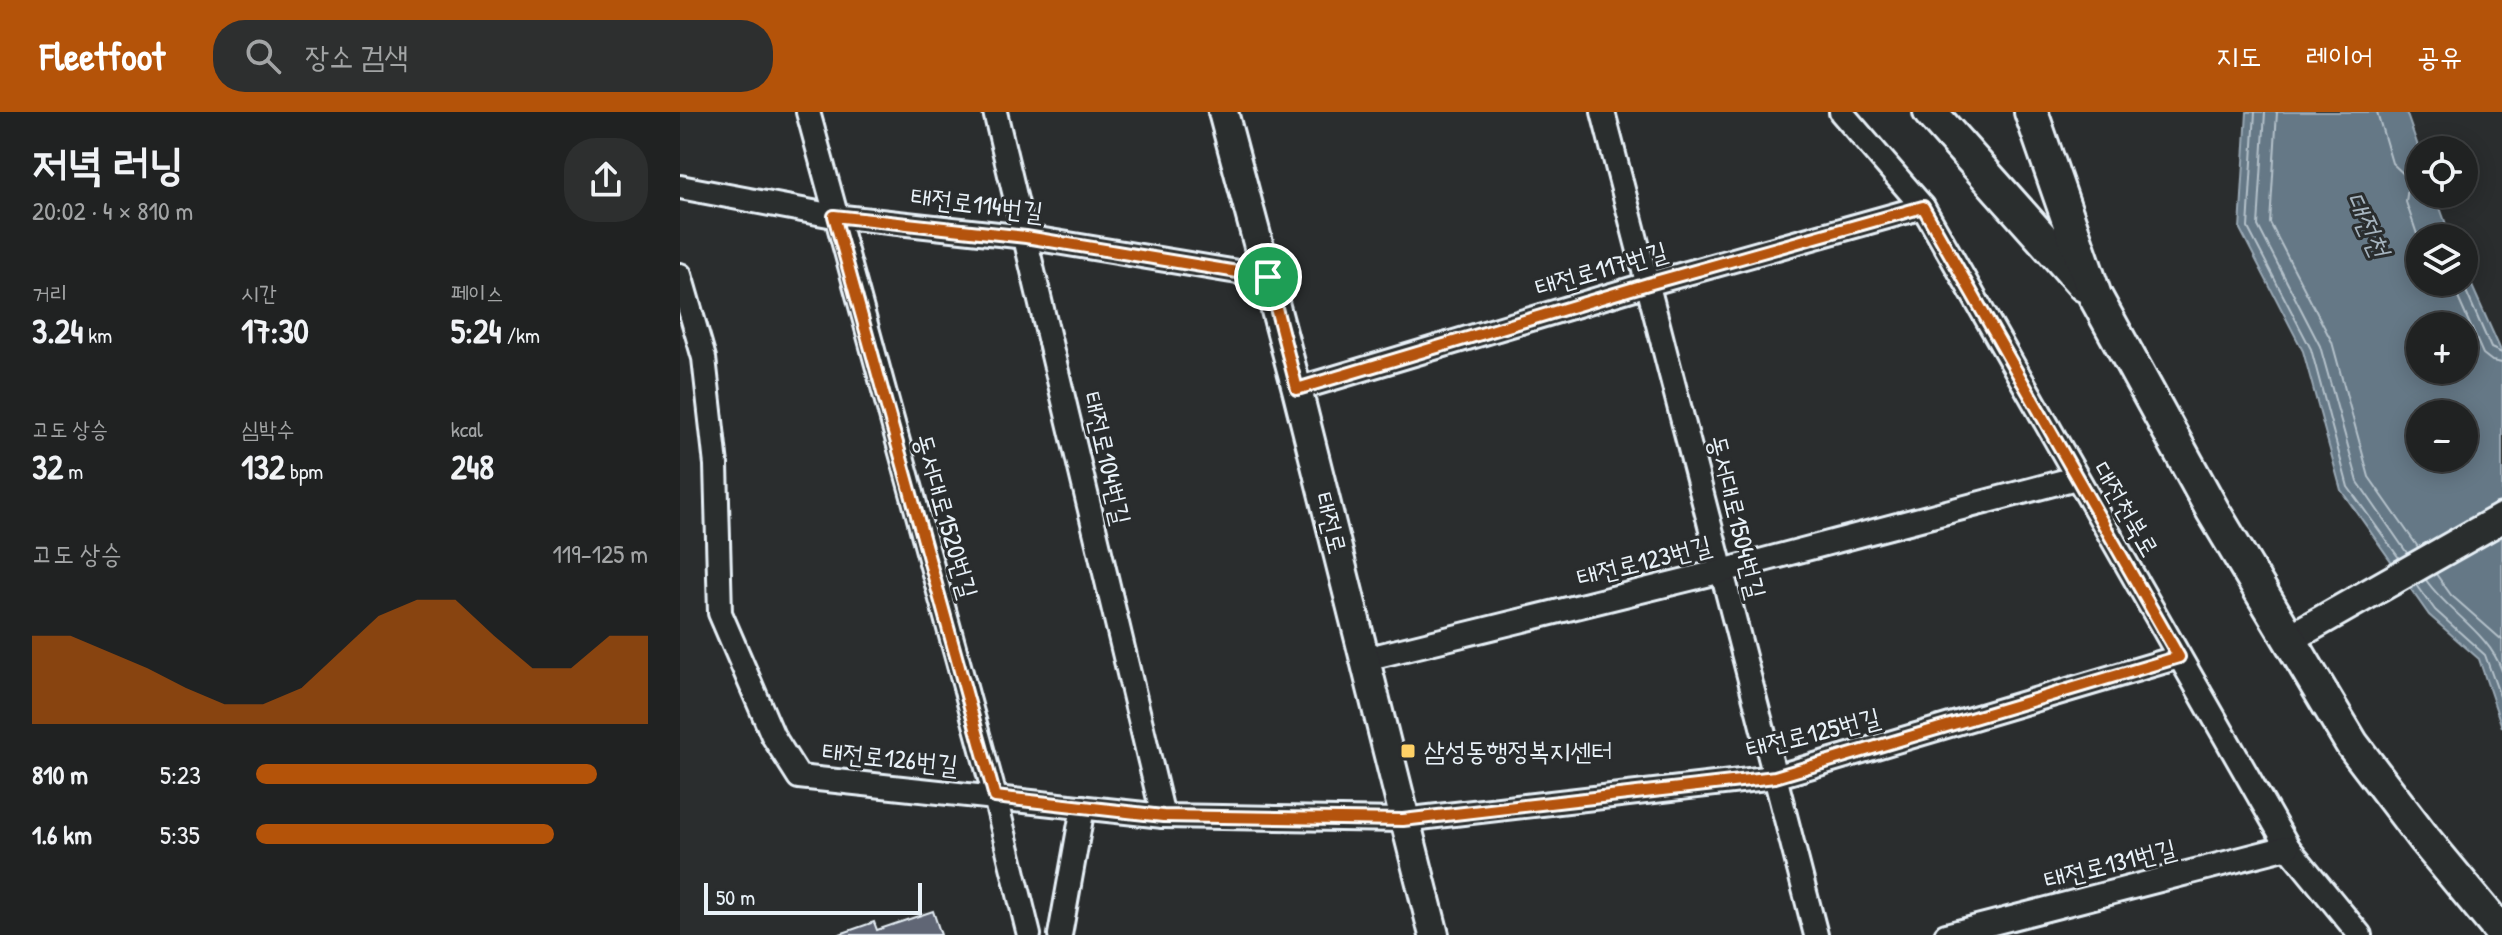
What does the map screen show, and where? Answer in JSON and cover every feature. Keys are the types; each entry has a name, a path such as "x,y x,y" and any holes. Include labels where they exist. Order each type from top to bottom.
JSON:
{"main road":[{"path":"1930,112 2095,296"},
{"path":"2031,112 2095,296 2289,639 2352,744 2502,933"}],"street":[{"name":"동서대로1520번길","path":"808,112 995,797 1029,935"},
{"name":"태전로104번길","path":"995,112 1163,816"},
{"name":"태전로","path":"1223,112 1297,389 1434,935"},
{"name":"동서대로1504번길","path":"1603,112 1816,935"},
{"name":"대전천북로","path":"1841,112 1923,207 2288,847 2360,935"},
{"name":"태전로114번길","path":"680,187 834,216 1026,237 1268,277"},
{"name":"태전로117번길","path":"1297,389 1648,284 1923,207"},
{"name":"태전로126번길","path":"680,275 704,358 716,465 720,613 773,736 799,777 1163,816 1403,820"},
{"name":"태전로123번길","path":"1365,659 1722,571 2076,478"},
{"path":"2289,639 2502,518"},
{"name":"태전로125번길","path":"1403,820 1775,777 2179,657"},
{"path":"1060,935 1083,807"},
{"name":"태전로131번길","path":"1946,935 2288,847"}],"water":[{"name":"대전천","path":"2247,112 2406,112 2414,136 2406,136 2406,208 2440,208 2446,224 2406,224 2406,296 2477,296 2502,353 2502,727 2479,659 2429,615 2341,490 2303,351 2240,229"}],"building":[{"path":"933,911 941,935 837,935 874,922 877,930"}],"place":[{"name":"삼성동행정복지센터","path":"1408,751"}],"route":[{"path":"1923,207 2179,657 1775,777 1403,820 1163,816 995,797 834,216 1026,237 1268,277 1297,389 1648,284 1923,207"}]}
